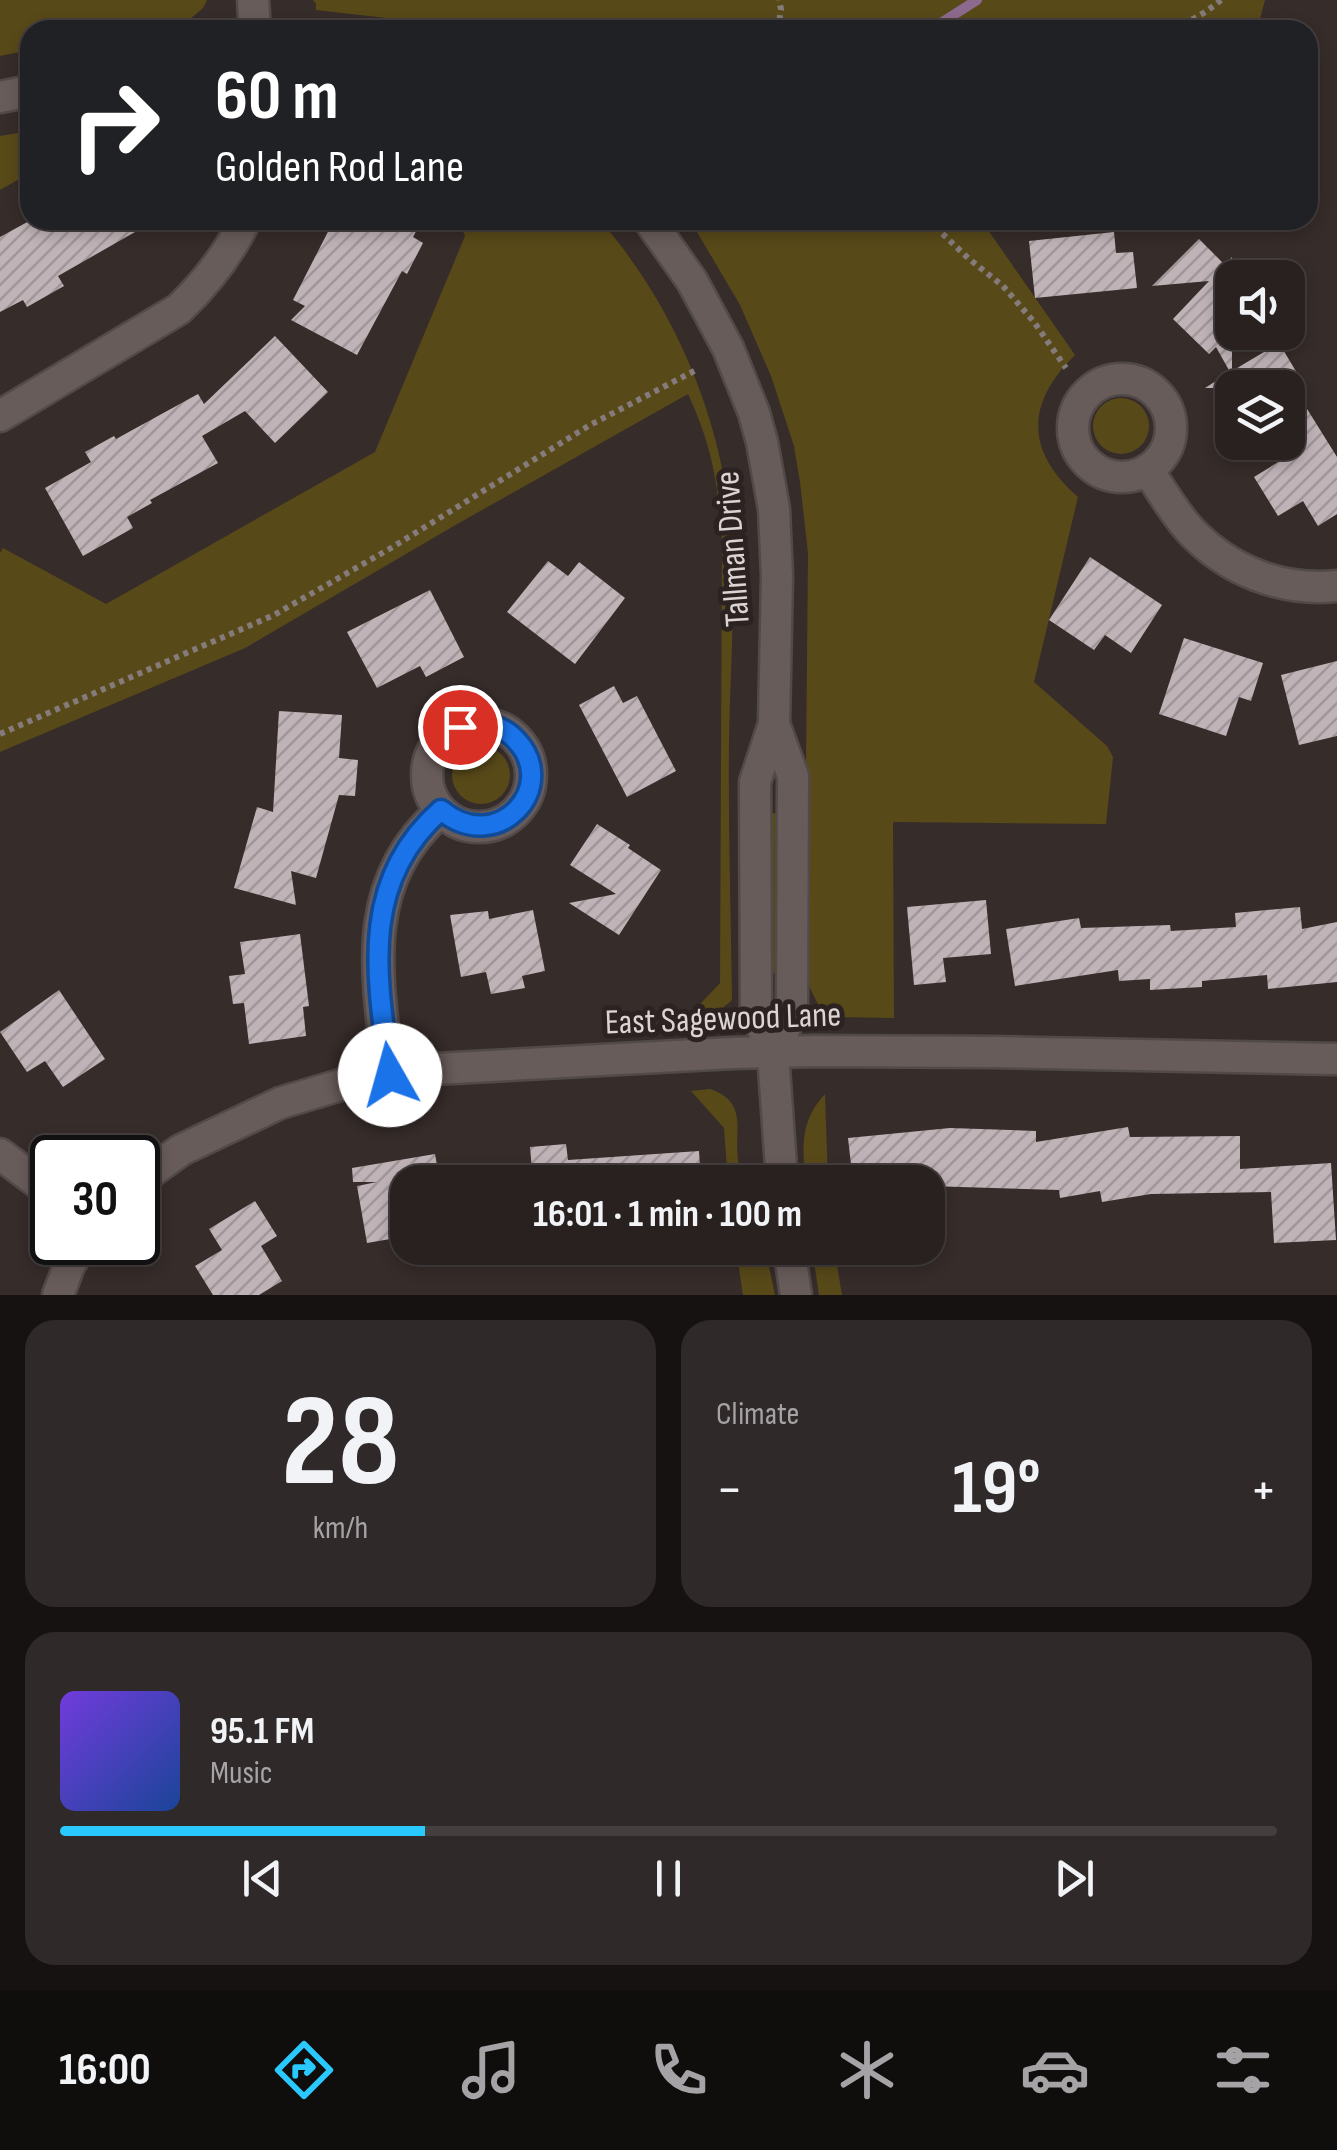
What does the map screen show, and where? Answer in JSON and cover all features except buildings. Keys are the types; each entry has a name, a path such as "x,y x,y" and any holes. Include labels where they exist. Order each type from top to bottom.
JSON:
{"street":[{"path":"0,416 179,308 221,261 238,230"},
{"name":"Tallman Drive","path":"657,230 711,314 742,382 762,442 774,508 774,724 755,782 756,1013 773,1053 781,1165"},
{"path":"1148,470 1190,530 1229,562 1288,585 1337,586"},
{"path":"390,1075 378,970 382,910 401,859 441,810"},
{"name":"East Sagewood Lane","path":"160,1165 181,1150 268,1108 331,1087 434,1069 734,1053 994,1052 1337,1059"},
{"path":"0,1154 30,1176"},
{"path":"58,1295 70,1265"},
{"path":"792,1265 796,1295"}],"path":[{"path":"1193,20 1221,0"},
{"path":"939,230 1010,294 1066,368"},
{"path":"0,734 274,615 590,425 698,368"}],"shaded area":[{"path":"0,0 207,0 203,8 185,20 20,20 20,52 0,56"},
{"path":"313,0 1265,0 1260,20 395,20 316,10"},
{"path":"20,133 20,179 0,190 0,136"},
{"path":"463,230 608,230 628,255 674,331 708,414 720,457 732,545 732,1000 706,1016 687,1018 720,983 722,540 712,465 688,394 245,648 0,752 3,548 106,604 375,452 465,236"},
{"path":"696,230 988,230 1075,355 1047,391 1040,409 1038,427 1048,462 1078,497 1034,682 1107,746 1113,757 1106,824 893,822 894,1018 834,1017 819,1006 804,976 808,553 794,446 771,376 740,305"},
{"path":"1121,398 1141,406 1149,426 1141,446 1121,454 1101,446 1093,426 1101,406"},
{"path":"481,746 501,755 510,775 501,795 481,804 461,795 452,775 461,755"},
{"path":"769,814 779,815 778,971 773,974 768,972"},
{"path":"710,1089 731,1103 736,1112 739,1165 727,1165 724,1128 691,1091"},
{"path":"825,1094 827,1165 805,1165 807,1125"},
{"path":"739,1265 769,1265 775,1295 743,1295"},
{"path":"815,1265 837,1265 842,1295 819,1295"}],"waterway":[{"path":"946,20 977,0"}],"route":[{"path":"390,1075 378,935 387,889 401,859 441,810 465,825 493,825 516,812 530,787 529,759 508,732 476,723 460,727"}]}
